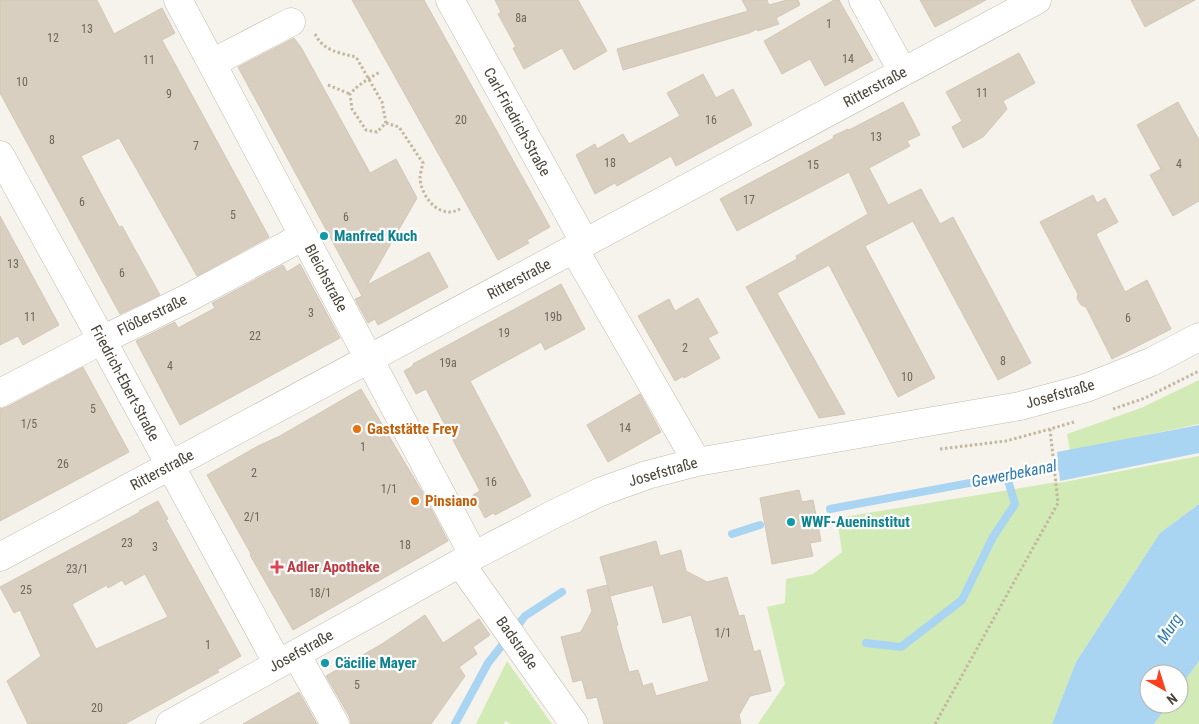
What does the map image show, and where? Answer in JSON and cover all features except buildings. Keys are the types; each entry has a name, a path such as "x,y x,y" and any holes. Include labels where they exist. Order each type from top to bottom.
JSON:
{"street":[{"name":"Bleichstraße","path":"178,0 369,359 467,559"},
{"name":"Carl-Friedrich-Straße","path":"450,0 697,462"},
{"path":"863,0 903,72"},
{"name":"Ritterstraße","path":"0,557 1037,0"},
{"path":"212,63 291,22"},
{"name":"Friedrich-Ebert-Straße","path":"0,155 170,466 287,659 334,724"},
{"name":"Flößerstraße","path":"0,393 186,299 304,236"},
{"name":"Josefstraße","path":"170,724 467,559 600,492 646,475 697,462 1020,406 1086,388 1150,362 1199,337"},
{"name":"Badstraße","path":"467,559 500,619 574,724"}],"path":[{"path":"291,22 308,20 317,40 329,50 356,57 382,102 386,123"},
{"path":"380,72 359,84 350,94 352,109 366,130 377,132 386,123"},
{"path":"328,85 350,94"},
{"path":"386,123 399,127 423,163 420,179 427,200 442,211 454,212 460,209"},
{"path":"935,724 1058,503 1051,435"}],"green space":[{"path":"1199,380 1199,424 1070,451 1067,434 1141,408"},
{"path":"1199,456 1199,504 1160,533 1076,662 1052,724 758,724 785,684 767,607 785,603 786,579 813,574 842,552 837,518 1059,483"},
{"path":"507,661 552,724 511,724 505,721 504,724 476,724"},
{"path":"1199,661 1199,724 1154,724 1162,714 1189,714 1189,675"}],"water":[{"path":"1199,425 1199,453 1060,481 1057,452"},
{"name":"Murg","path":"1199,504 1199,661 1189,675 1189,664 1139,664 1139,714 1162,714 1154,724 1052,724 1076,662 1160,533"}],"waterway":[{"name":"Gewerbekanal","path":"830,509 1066,465"},
{"path":"866,643 901,647 962,600 993,537 1015,504 1007,477"},
{"name":"Gewerbekanal","path":"732,534 760,525"},
{"name":"Gewerbekanal","path":"514,630 525,616 562,592"},
{"name":"Gewerbekanal","path":"455,724 488,663 507,639"}],"place":[{"name":"Manfred Kuch","path":"324,236"},
{"name":"Gaststätte Frey","path":"357,429"},
{"name":"Pinsiano","path":"415,501"},
{"name":"WWF-Aueninstitut","path":"791,522"},
{"name":"Adler Apotheke","path":"277,567"},
{"name":"Cäcilie Mayer","path":"325,663"}]}
